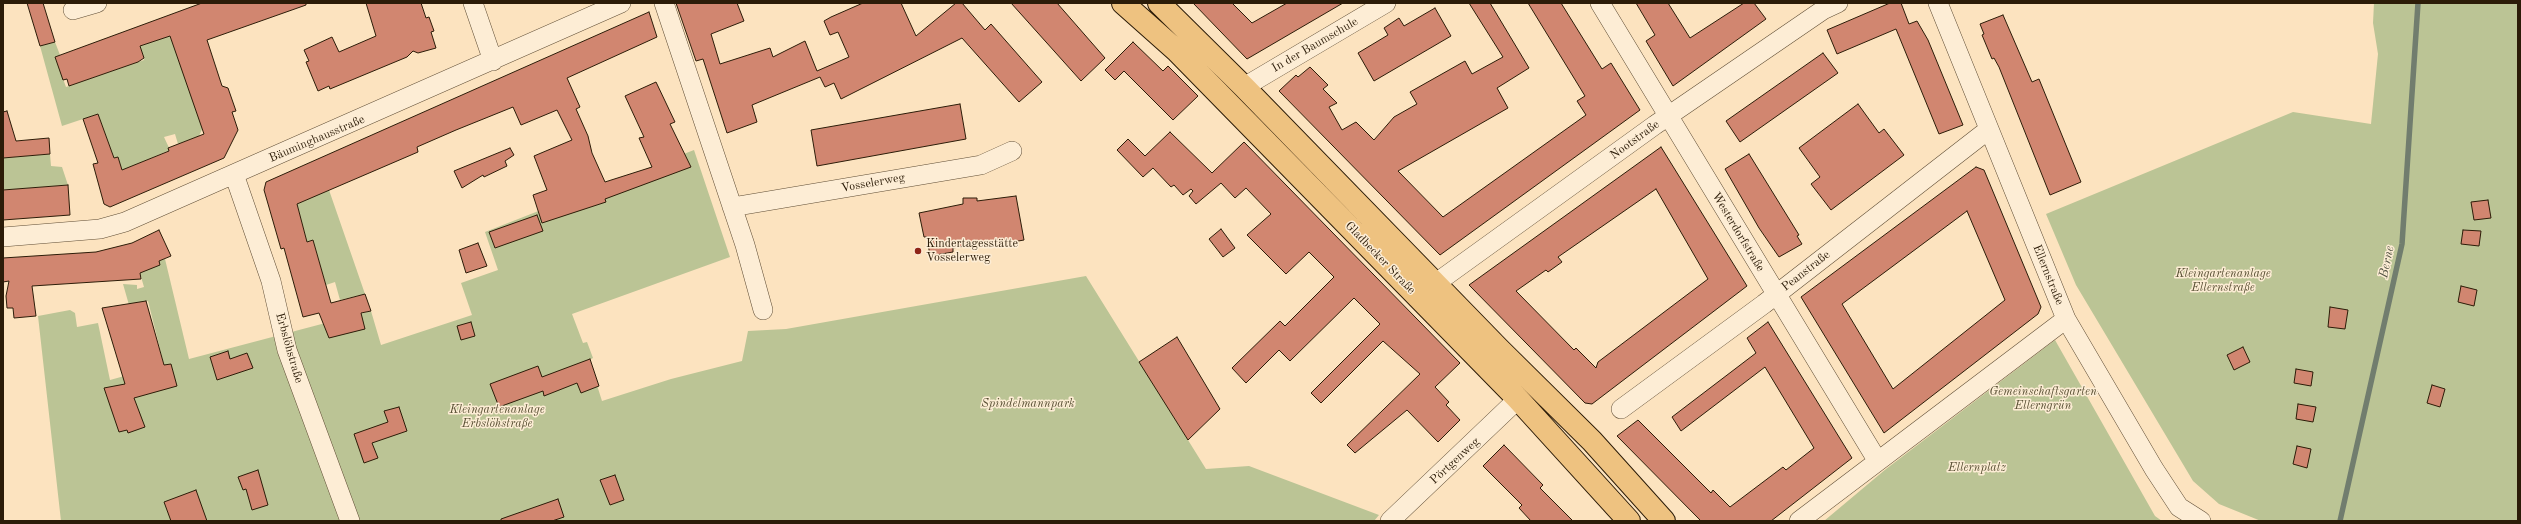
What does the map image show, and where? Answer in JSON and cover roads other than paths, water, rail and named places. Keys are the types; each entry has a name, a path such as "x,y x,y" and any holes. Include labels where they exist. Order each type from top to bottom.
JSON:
{"main road":[{"name":"Gladbecker Straße","path":"1123,3 1177,51 1518,399 1629,521"},
{"name":"Gladbecker Straße","path":"1159,3 1244,87 1499,349 1592,441 1664,521"}],"street":[{"path":"73,10 97,3"},
{"path":"473,3 493,61"},
{"name":"Bäuminghausstraße","path":"3,237 100,229 125,222 493,61 621,3"},
{"path":"664,3 732,207 763,310"},
{"name":"In der Baumschule","path":"1244,87 1386,3"},
{"name":"Westerdorfstraße","path":"1600,3 1877,460"},
{"name":"Nootstraße","path":"1436,283 1668,116 1823,10 1838,3"},
{"name":"Ellernstraße","path":"1938,3 1988,130 2066,319 2154,469 2179,507 2201,521"},
{"name":"Peanstraße","path":"1621,409 1776,294 1988,130"},
{"name":"Vosselerweg","path":"732,207 981,165 1012,151"},
{"name":"Erbslöhstraße","path":"234,174 271,281 287,350 350,521"},
{"path":"1799,521 1877,460 2066,319"},
{"name":"Pörtgenweg","path":"1390,521 1518,399"}],"waterway":[{"name":"Berne","path":"2340,521 2402,244 2418,3"}],"place":[{"name":"Kindertagesstätte Vosselerweg","path":"918,251"}],"park label":[{"name":"Kleingartenanlage Ellernstraße","path":"2223,281"},
{"name":"Gemeinschaftsgarten Ellerngrün","path":"2043,399"},
{"name":"Spindelmannpark","path":"1028,404"},
{"name":"Kleingartenanlage Erbslöhstraße","path":"497,417"},
{"name":"Ellernplatz","path":"1977,468"}]}
